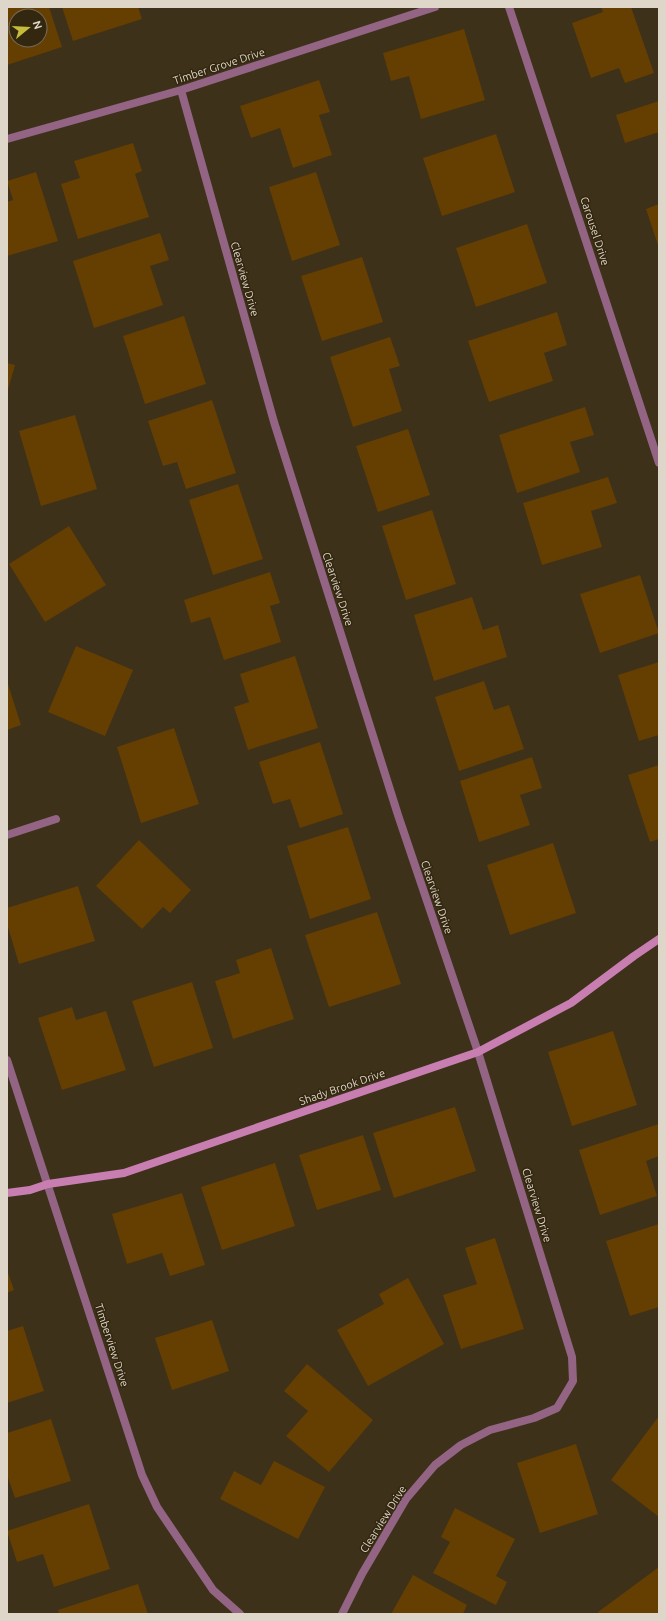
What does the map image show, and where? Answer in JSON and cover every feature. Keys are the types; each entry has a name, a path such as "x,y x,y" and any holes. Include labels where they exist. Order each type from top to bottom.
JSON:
{"street":[{"name":"Timber Grove Drive","path":"7,139 181,90 435,7"},
{"name":"Carousel Drive","path":"509,7 659,463"},
{"name":"Clearview Drive","path":"181,90 274,422 398,814 478,1052 572,1358 573,1381 557,1408 534,1418 490,1430 461,1445 435,1466 406,1499 362,1574 342,1614"},
{"path":"7,835 56,820"},
{"name":"Shady Brook Drive","path":"7,1193 30,1190 48,1184 124,1173 478,1052 571,1004 659,939"},
{"name":"Timberview Drive","path":"7,1060 142,1475 156,1507 213,1590 240,1614"}],"building":[{"path":"7,7 49,7 62,47 7,65"},
{"path":"62,7 138,7 142,19 73,41"},
{"path":"601,7 631,7 654,73 625,83 619,68 591,78 572,23 603,12"},
{"path":"464,29 485,100 421,119 409,76 391,81 383,53"},
{"path":"319,80 330,112 319,115 332,155 293,168 280,128 251,138 240,106"},
{"path":"659,101 659,132 625,143 616,115"},
{"path":"496,134 515,192 442,216 423,158"},
{"path":"133,143 142,171 135,174 149,217 78,239 61,184 80,178 74,161"},
{"path":"36,172 58,241 7,256 7,202 13,200 7,181"},
{"path":"316,172 340,245 292,261 269,187"},
{"path":"659,204 659,248 646,209"},
{"path":"527,224 547,283 476,307 456,248"},
{"path":"160,233 169,260 150,266 163,305 94,328 73,261"},
{"path":"362,257 383,322 322,341 301,276"},
{"path":"557,312 567,345 544,353 553,381 489,402 468,341"},
{"path":"184,316 206,384 145,404 123,336"},
{"path":"390,337 400,366 389,369 402,411 353,427 330,357"},
{"path":"7,363 15,365 7,393"},
{"path":"212,400 236,473 186,489 177,462 163,466 148,421"},
{"path":"585,407 594,435 570,442 580,472 517,493 499,435"},
{"path":"75,415 97,489 41,506 19,431"},
{"path":"408,429 430,495 378,512 356,446"},
{"path":"608,477 617,503 591,511 602,547 542,565 523,503"},
{"path":"238,484 263,559 213,575 189,500"},
{"path":"432,510 456,584 406,600 382,526"},
{"path":"69,526 106,585 45,622 9,564"},
{"path":"270,572 280,603 270,606 281,642 224,660 210,617 191,623 184,600"},
{"path":"640,575 659,633 600,653 580,594"},
{"path":"472,597 483,630 498,625 507,657 434,681 414,615"},
{"path":"76,646 133,670 105,736 48,712"},
{"path":"295,656 318,728 248,750 234,707 249,702 240,674"},
{"path":"659,662 659,735 639,741 618,675"},
{"path":"7,681 21,725 7,730"},
{"path":"484,681 494,710 509,705 524,749 459,771 435,697"},
{"path":"174,728 199,804 141,823 117,747"},
{"path":"320,742 343,814 300,828 290,799 273,804 259,762"},
{"path":"532,757 542,788 520,795 530,825 479,842 460,781"},
{"path":"659,765 659,839 650,842 628,775"},
{"path":"348,827 371,899 310,919 287,846"},
{"path":"139,840 191,890 170,913 163,907 142,929 96,886"},
{"path":"553,843 576,913 510,935 487,865"},
{"path":"78,886 95,941 19,964 7,924 7,908"},
{"path":"377,912 401,984 329,1007 305,935"},
{"path":"271,948 294,1019 233,1039 215,981 240,973 236,960"},
{"path":"192,982 213,1048 154,1067 132,1001"},
{"path":"72,1007 76,1020 106,1011 126,1070 62,1090 38,1018"},
{"path":"613,1031 637,1105 572,1126 548,1052"},
{"path":"455,1107 476,1171 394,1198 373,1133"},
{"path":"659,1124 659,1156 646,1161 657,1196 600,1215 579,1150"},
{"path":"363,1135 381,1190 317,1210 299,1155"},
{"path":"275,1163 295,1226 222,1250 201,1187"},
{"path":"182,1193 205,1265 170,1276 162,1253 127,1264 112,1214"},
{"path":"659,1224 659,1307 630,1316 606,1241"},
{"path":"495,1238 524,1329 461,1349 443,1295 477,1284 465,1248"},
{"path":"7,1270 14,1290 7,1293"},
{"path":"408,1278 444,1344 368,1386 337,1330 384,1304 379,1294"},
{"path":"212,1320 229,1371 172,1390 155,1338"},
{"path":"23,1326 44,1391 7,1403 7,1331"},
{"path":"307,1364 373,1420 329,1472 286,1436 308,1411 284,1391"},
{"path":"659,1416 659,1517 611,1480"},
{"path":"51,1419 71,1481 15,1498 7,1475 7,1433"},
{"path":"576,1444 598,1514 540,1533 517,1463"},
{"path":"274,1461 325,1487 298,1539 220,1499 234,1471 261,1485"},
{"path":"89,1504 110,1569 54,1587 43,1554 17,1562 7,1531"},
{"path":"455,1508 515,1539 496,1576 507,1582 496,1605 433,1573 450,1542 441,1537"},
{"path":"659,1567 659,1614 599,1614 598,1612"},
{"path":"413,1575 467,1605 463,1614 391,1614"},
{"path":"138,1584 148,1614 59,1614 58,1610"}]}
